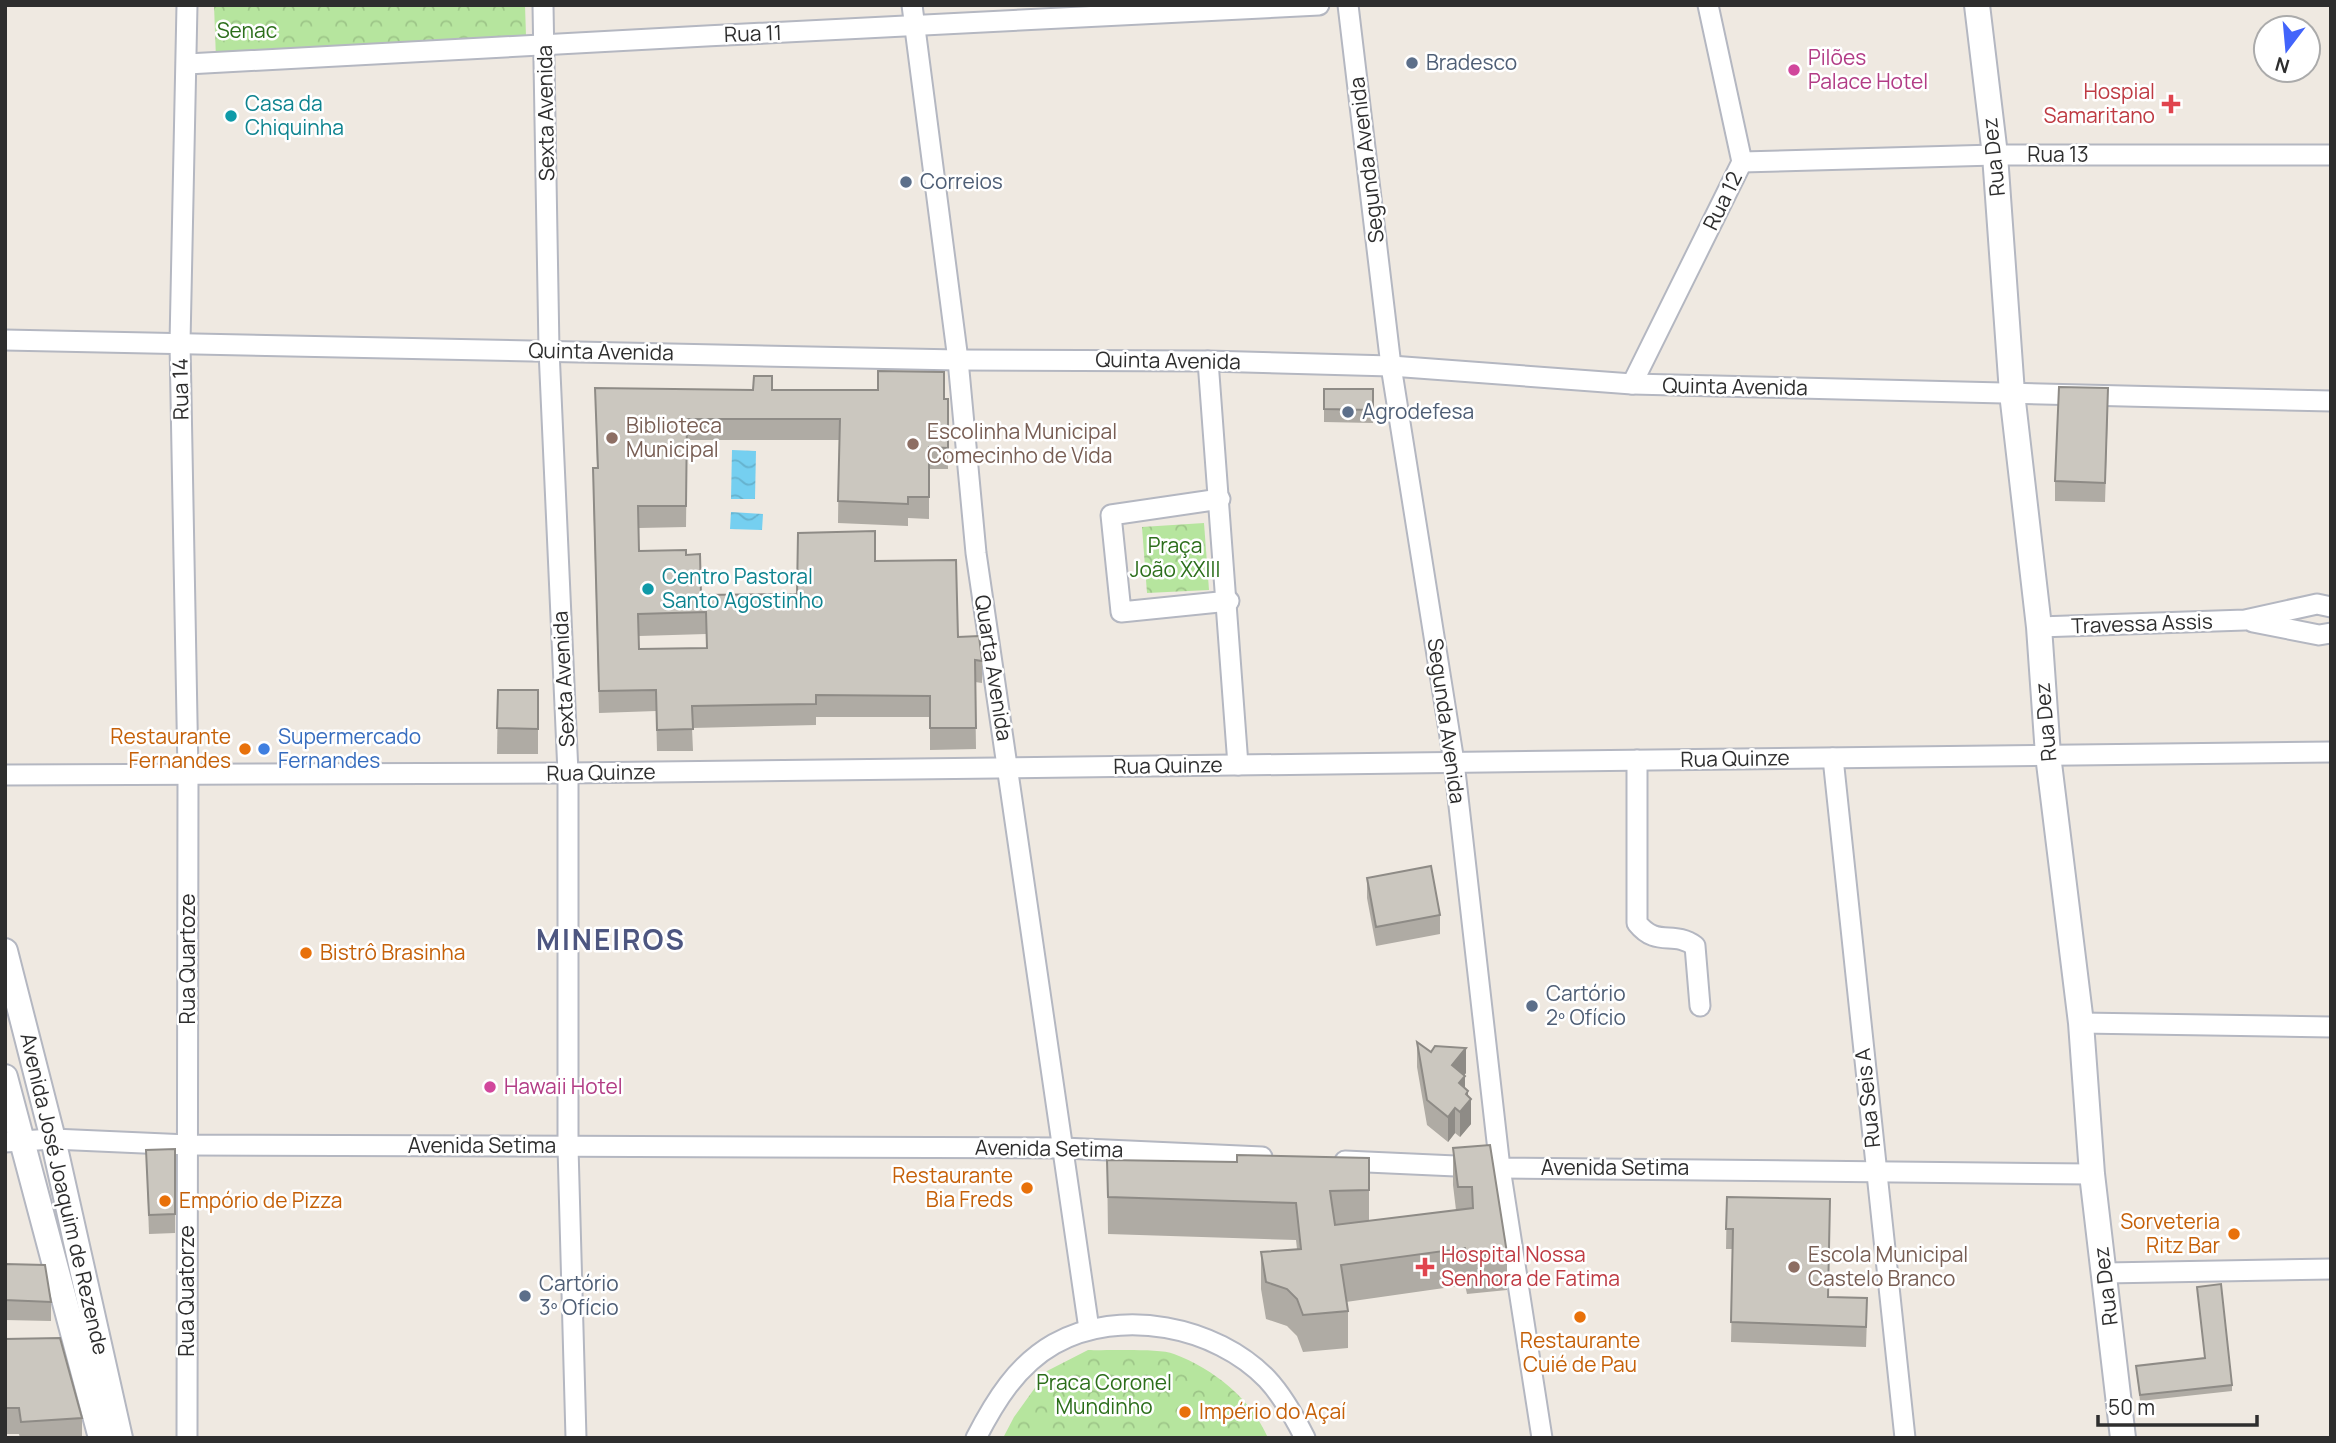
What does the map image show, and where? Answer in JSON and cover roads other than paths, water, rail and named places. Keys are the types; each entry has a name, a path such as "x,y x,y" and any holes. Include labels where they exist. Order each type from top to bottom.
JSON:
{"street":[{"name":"Rua 14","path":"187,5 180,342 188,773"},
{"name":"Sexta Avenida","path":"542,5 545,43 549,350 568,774 568,1147 576,1438"},
{"name":"Quarta Avenida","path":"912,5 958,360 976,553 1089,1329"},
{"name":"Rua 11","path":"187,64 545,43 914,27 1319,5"},
{"name":"Segunda Avenida","path":"1348,5 1391,366 1454,762 1500,1168 1542,1438"},
{"name":"Rua 12","path":"1632,384 1742,162 1708,5"},
{"name":"Rua Dez","path":"1977,5 1994,155 2012,393 2039,627 2048,755 2081,1023 2092,1174 2123,1438"},
{"name":"Rua 13","path":"1742,162 1994,155 2331,155"},
{"name":"Quinta Avenida","path":"5,340 958,360 1208,361 1391,366 1632,384 2331,401"},
{"path":"1208,361 1229,601 1238,765"},
{"path":"1220,499 1111,515 1121,612 1229,601"},
{"name":"Travessa Assis","path":"2039,627 2245,620 2317,604 2331,607"},
{"name":"Travessa Assis","path":"2245,620 2319,635 2331,633"},
{"name":"Rua Quinze","path":"5,775 568,774 2331,752"},
{"name":"Rua Seis A","path":"1833,758 1905,1438"},
{"path":"1637,760 1637,923 1646,934 1655,939 1685,939 1695,946 1700,1006"},
{"name":"Rua Quartoze","path":"188,773 188,1145"},
{"name":"Avenida José Joaquim de Rezende","path":"5,951 53,1139 120,1438"},
{"path":"2081,1023 2331,1027"},
{"name":"Avenida José Joaquim de Rezende","path":"5,1077 14,1142 101,1438"},
{"name":"Avenida Setima","path":"14,1142 53,1139 188,1145 1063,1148 1281,1158"},
{"name":"Rua Quatorze","path":"187,1438 188,1145"},
{"name":"Avenida Setima","path":"1322,1160 1500,1168 2092,1174"},
{"path":"2105,1273 2331,1269"},
{"path":"976,1438 1008,1385 1032,1360 1054,1344 1089,1329 1123,1324 1162,1327 1200,1338 1236,1353 1268,1380 1294,1416 1305,1438"}],"water":[{"path":"732,450 756,451 755,499 731,499"},
{"path":"731,512 763,514 762,530 730,529"}],"place":[{"name":"Bradesco","path":"1412,63"},
{"name":"Pilões Palace Hotel","path":"1794,70"},
{"name":"Hospial Samaritano","path":"2171,104"},
{"name":"Casa da Chiquinha","path":"231,116"},
{"name":"Correios","path":"906,182"},
{"name":"Agrodefesa","path":"1348,412"},
{"name":"Biblioteca Municipal","path":"612,438"},
{"name":"Escolinha Municipal Comecinho de Vida","path":"913,444"},
{"name":"Centro Pastoral Santo Agostinho","path":"648,589"},
{"name":"Restaurante Fernandes","path":"245,749"},
{"name":"Supermercado Fernandes","path":"264,749"},
{"name":"Bistrô Brasinha","path":"306,953"},
{"name":"Cartório 2º Ofício","path":"1532,1006"},
{"name":"Hawaii Hotel","path":"490,1087"},
{"name":"Restaurante Bia Freds","path":"1027,1188"},
{"name":"Empório de Pizza","path":"165,1201"},
{"name":"Sorveteria Ritz Bar","path":"2234,1234"},
{"name":"Hospital Nossa Senhora de Fatima","path":"1425,1267"},
{"name":"Escola Municipal Castelo Branco","path":"1794,1267"},
{"name":"Cartório 3º Ofício","path":"525,1296"},
{"name":"Restaurante Cuié de Pau","path":"1580,1317"},
{"name":"Império do Açaí","path":"1185,1412"}],"district":[{"name":"MINEIROS","path":"611,940"}],"park label":[{"name":"Senac","path":"247,31"},
{"name":"Praça João XXIII","path":"1175,558"},
{"name":"Praca Coronel Mundinho","path":"1104,1395"}]}
